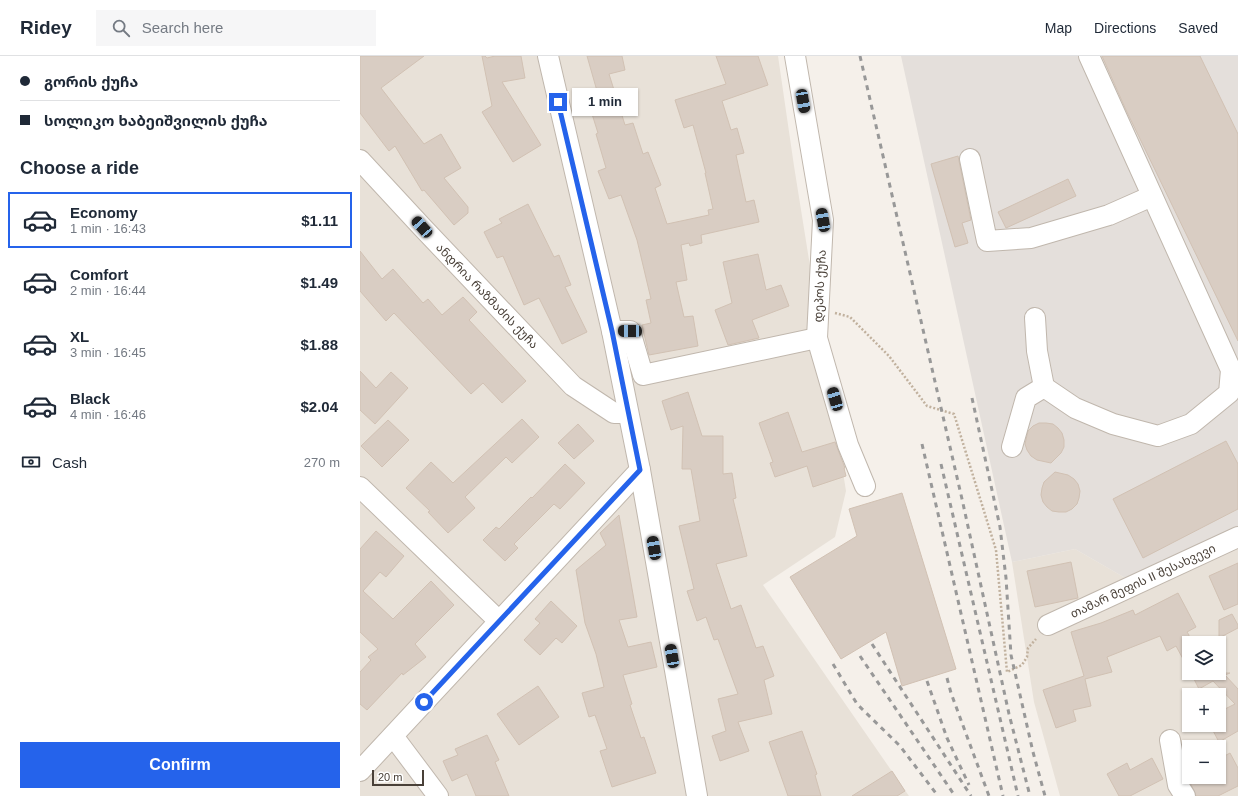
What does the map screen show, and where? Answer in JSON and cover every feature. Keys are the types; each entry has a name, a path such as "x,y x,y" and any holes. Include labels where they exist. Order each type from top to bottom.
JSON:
{"street":[{"path":"548,56 612,331 640,470 697,796"},
{"name":"დეპოს ქუჩა","path":"795,56 823,220 817,338 848,445 865,486"},
{"path":"1035,318 1037,351 1044,387 1075,408 1113,424 1158,436 1191,424 1229,393 1231,370 1090,56"},
{"path":"970,158 987,241 1031,238 1109,215 1152,196"},
{"name":"ანდრია რაზმაძის ქუჩა","path":"360,160 573,386 614,413 628,413"},
{"path":"612,331 630,331 643,375 817,338"},
{"path":"1012,447 1026,398 1044,387"},
{"path":"360,771 640,470"},
{"path":"360,487 499,621"},
{"name":"თამარ მეფის II შესახვევი","path":"1048,625 1238,537"},
{"path":"392,736 438,796"},
{"path":"1170,740 1178,785 1185,796"}],"path":[{"path":"819,308 850,317 889,356 927,406 954,414 996,550 1007,672 1022,665 1027,657 1028,648 1035,639 1042,634 1048,625"}],"shaded area":[{"path":"360,56 778,56 846,491 835,537 763,585 909,796 360,796"},
{"path":"901,56 1238,56 1238,532 1134,583 1075,549 1012,562"},
{"path":"1238,532 1238,796 1060,796 1034,702 1012,562 1075,549 1134,583"}],"building":[{"path":"360,56 424,56 381,88 424,144 441,134 461,168 444,178 468,207 468,213 454,225 424,190 422,191 395,146 389,151 360,113"},
{"path":"482,56 487,58 495,56 521,56 525,78 502,82 541,145 513,162 482,112 492,106"},
{"path":"587,56 622,56 625,70 609,74 625,125 633,123 643,154 648,152 661,185 655,188 667,224 709,215 708,210 713,209 706,173 693,125 684,128 675,100 726,84 716,56 758,56 768,85 722,101 731,130 737,128 744,153 736,155 746,202 754,200 759,222 701,235 702,243 690,246 689,243 681,245 687,280 676,282 684,317 693,316 698,346 649,355 642,325 651,323 646,300 651,299 637,240 621,195 609,199 598,171 606,168 596,134 598,133 586,95 597,91"},
{"path":"1102,56 1200,56 1238,134 1238,341 1126,110"},
{"path":"958,156 971,220 962,223 968,243 955,247 931,164"},
{"path":"1068,179 1076,196 1006,228 998,212"},
{"path":"528,204 554,257 559,255 571,285 565,287 587,332 562,344 539,298 524,305 503,256 497,258 484,232 502,223 499,219"},
{"path":"360,251 382,279 393,269 423,303 428,299 442,315 463,297 477,312 469,320 526,381 502,403 483,383 471,394 394,313 386,321 360,291"},
{"path":"758,254 766,290 781,285 789,306 752,320 759,338 728,345 715,310 732,303 723,262"},
{"path":"360,371 376,388 391,372 408,388 375,424 360,410"},
{"path":"688,392 702,436 723,436 723,474 732,473 736,498 733,499 747,556 716,564 731,609 741,605 756,648 763,646 774,676 764,680 772,714 738,722 749,751 720,761 712,736 726,731 718,699 738,694 718,639 714,640 706,617 697,621 687,591 694,589 679,526 700,521 691,469 682,469 683,426 671,430 662,401"},
{"path":"788,412 802,452 835,442 845,468 846,476 813,487 807,466 775,477 770,463 773,462 759,423"},
{"path":"522,419 539,437 512,463 506,457 465,497 475,508 448,533 428,512 430,511 406,488 431,462 453,483"},
{"path":"388,420 409,440 382,467 361,446"},
{"path":"1039,423 1053,424 1062,433 1064,447 1061,453 1051,463 1037,460 1031,456 1025,444 1028,431"},
{"path":"578,424 594,441 574,459 558,443"},
{"path":"1226,441 1238,464 1238,509 1143,558 1113,499"},
{"path":"565,464 585,483 560,509 554,504 514,544 518,548 505,561 483,540 496,527 499,529"},
{"path":"1055,472 1068,475 1074,479 1078,484 1080,491 1077,504 1066,512 1052,511 1043,502 1041,495 1044,482"},
{"path":"902,493 956,669 902,686 886,632 841,659 790,577 857,536 849,509"},
{"path":"619,515 637,617 619,620 628,647 651,642 657,667 623,675 632,704 630,705 641,738 644,737 656,773 612,787 600,751 607,749 595,715 589,717 582,693 604,687 596,654 585,623 576,570 606,545 600,533"},
{"path":"376,531 404,556 386,577 380,572 363,591 393,619 431,581 454,605 415,644 426,657 403,675 402,673 367,710 360,704 360,672 371,660 368,657 378,649 360,632 360,549"},
{"path":"1071,562 1078,598 1035,607 1027,571"},
{"path":"1238,563 1238,604 1224,610 1209,576"},
{"path":"1178,593 1196,627 1187,632 1189,636 1182,636 1182,657 1176,646 1167,651 1160,636 1107,657 1112,672 1085,679 1091,706 1073,710 1076,721 1056,728 1043,690 1084,676 1071,632 1101,623 1133,610 1135,615"},
{"path":"551,601 577,626 562,643 556,638 540,655 524,640 540,623 535,619"},
{"path":"1232,614 1238,628 1223,636 1219,636 1219,620"},
{"path":"1226,676 1238,689 1238,731 1222,740 1218,740 1214,732 1226,732 1226,708 1235,704 1226,695 1226,688 1220,688 1213,681 1198,688 1194,680 1226,680"},
{"path":"538,686 559,717 519,745 497,714"},
{"path":"802,731 817,774 815,775 821,796 788,796 769,742"},
{"path":"487,735 499,760 495,762 509,796 476,796 467,774 452,781 443,761 458,755 455,749"},
{"path":"1230,753 1238,768 1238,786 1218,796 1196,796 1191,784 1226,784 1226,755"},
{"path":"1152,758 1163,779 1130,796 1119,796 1107,774 1127,763 1130,770"},
{"path":"892,771 905,791 897,796 852,796"}],"railway":[{"path":"860,56 962,499 1009,714 1030,796"},
{"path":"972,398 1000,527 1006,578 1011,655 1033,752 1045,796"},
{"path":"922,444 1003,796"},
{"path":"941,464 1018,796"},
{"path":"872,644 971,796"},
{"path":"860,656 955,796"},
{"path":"833,664 857,704 900,746 938,796"},
{"path":"947,678 951,693 989,796"},
{"path":"927,681 947,738 969,785"}],"route":[{"path":"424,702 640,470 612,331 558,102"}]}
